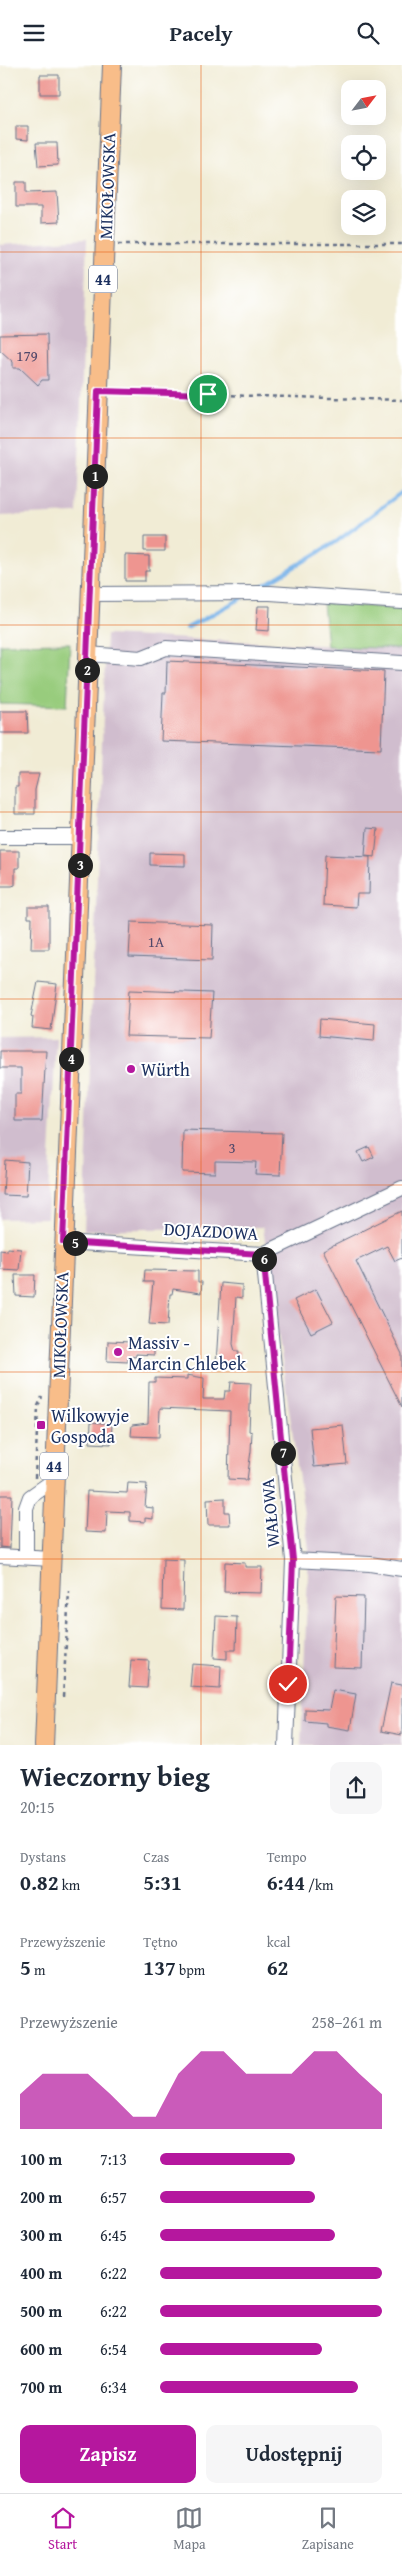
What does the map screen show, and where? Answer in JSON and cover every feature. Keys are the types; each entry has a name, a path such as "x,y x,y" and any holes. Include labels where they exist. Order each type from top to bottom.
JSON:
{"main road":[{"name":"MIKOŁOWSKA","path":"44,1745 51,1559 47,1485 63,1242 112,65"}],"street":[{"path":"90,593 249,594 402,602"},
{"path":"88,654 141,658 166,648 402,663"},
{"path":"0,837 81,837"},
{"name":"DOJAZDOWA","path":"63,1242 263,1254 402,1188"},
{"name":"WAŁOWA","path":"263,1254 293,1560 286,1745"},
{"path":"26,1557 26,1508 30,1497 47,1485"},
{"path":"0,1556 51,1559"},
{"name":"WAŁOWA","path":"293,1560 370,1564 402,1569"}],"path":[{"path":"104,244 402,244"},
{"path":"98,391 402,400"},
{"path":"38,1406 35,1481 47,1485"},
{"path":"62,1697 68,1591"}],"shaded area":[{"path":"87,239 77,513 0,516 0,245"},
{"path":"106,635 402,649 402,1745 301,1745 309,1549 263,1227 84,1230"},
{"path":"56,1037 47,1218 0,1219 0,1038"}],"green space":[{"path":"323,603 402,609 402,649 327,646"},
{"path":"70,643 67,706 0,704 0,644"}],"building":[{"path":"40,75 59,75 59,94 40,94"},
{"path":"16,126 28,126 28,140 16,139"},
{"path":"36,143 57,143 58,165 38,166"},
{"path":"16,182 26,182 26,193 57,192 59,222 41,223 41,207 16,207"},
{"path":"47,334 48,380 42,380 38,385 20,368 13,368 13,362 0,350 0,335"},
{"path":"144,537 165,537 165,551 144,551"},
{"path":"125,555 149,556 149,571 145,571 145,581 125,581"},
{"path":"258,606 270,606 269,631 256,630"},
{"path":"167,661 384,671 381,749 161,741 163,693 166,693"},
{"path":"0,711 27,711 28,733 0,733"},
{"path":"18,774 39,774 35,790 35,814 15,814 15,787 18,787"},
{"path":"367,828 378,829 375,857 365,856"},
{"path":"0,851 19,851 19,868 15,868 15,885 0,886"},
{"path":"150,853 185,854 185,866 150,865"},
{"path":"325,855 370,857 369,894 357,894 356,907 323,905"},
{"path":"28,907 49,907 49,949 31,949 32,918 28,918"},
{"path":"131,922 213,925 212,960 129,957"},
{"path":"38,982 57,984 51,1030 32,1028 33,1017 31,1016"},
{"path":"129,990 212,993 209,1038 126,1036"},
{"path":"320,1019 375,1024 374,1041 319,1036"},
{"path":"0,1051 46,1051 42,1121 15,1121 15,1094 21,1094 21,1068 0,1068"},
{"path":"183,1130 282,1133 280,1175 255,1174 256,1162 215,1161 215,1173 182,1172"},
{"path":"369,1147 374,1157 363,1162 358,1152"},
{"path":"5,1160 28,1162 26,1196 3,1195"},
{"path":"402,1211 402,1258 395,1261 387,1246 356,1261 402,1354 402,1407 323,1250"},
{"path":"7,1248 21,1249 19,1270 0,1269 0,1250 7,1251"},
{"path":"145,1270 198,1271 198,1282 202,1282 201,1293 173,1289 172,1294 170,1294 168,1325 149,1324 153,1282 144,1282"},
{"path":"15,1275 35,1275 34,1297 16,1296"},
{"path":"221,1283 242,1285 242,1298 236,1297 233,1344 235,1351 239,1351 238,1365 216,1364"},
{"path":"316,1289 333,1322 311,1333 294,1300"},
{"path":"108,1341 154,1343 154,1355 136,1354 136,1357 128,1356 128,1362 107,1361"},
{"path":"187,1375 204,1378 203,1399 224,1399 225,1391 230,1391 231,1382 251,1383 249,1431 252,1432 247,1480 228,1479 230,1411 160,1408 159,1437 131,1436 132,1425 148,1423 149,1382 155,1382 155,1378 187,1379"},
{"path":"91,1422 112,1424 111,1444 90,1443"},
{"path":"343,1425 347,1464 314,1467 310,1428"},
{"path":"128,1483 147,1484 145,1507 153,1508 153,1519 145,1518 145,1522 130,1521 130,1512 107,1511 106,1533 85,1532 87,1491 127,1493"},
{"path":"0,1495 12,1495 10,1548 0,1547"},
{"path":"225,1498 225,1512 229,1512 230,1525 208,1525 207,1499"},
{"path":"163,1559 184,1560 183,1610 162,1609"},
{"path":"225,1562 245,1563 245,1567 262,1567 261,1593 224,1592"},
{"path":"336,1596 364,1597 362,1668 333,1667"},
{"path":"216,1616 237,1617 236,1650 227,1650 227,1659 214,1658"},
{"path":"131,1660 149,1661 147,1688 129,1687"},
{"path":"192,1664 221,1666 220,1689 190,1687"},
{"path":"391,1683 402,1685 402,1735 381,1731"},
{"path":"333,1690 356,1694 350,1730 326,1726 326,1723 305,1721 305,1709 329,1710"}],"waterway":[{"path":"259,588 336,542 402,492"},
{"path":"187,628 242,598"}],"place":[{"name":"Würth","path":"131,1069"},
{"name":"Massiv - Marcin Chlebek","path":"118,1352"},
{"name":"Wilkowyje Gospoda","path":"41,1425"}],"route":[{"path":"208,394 98,391 63,1242 263,1254 293,1560 288,1684"}]}
